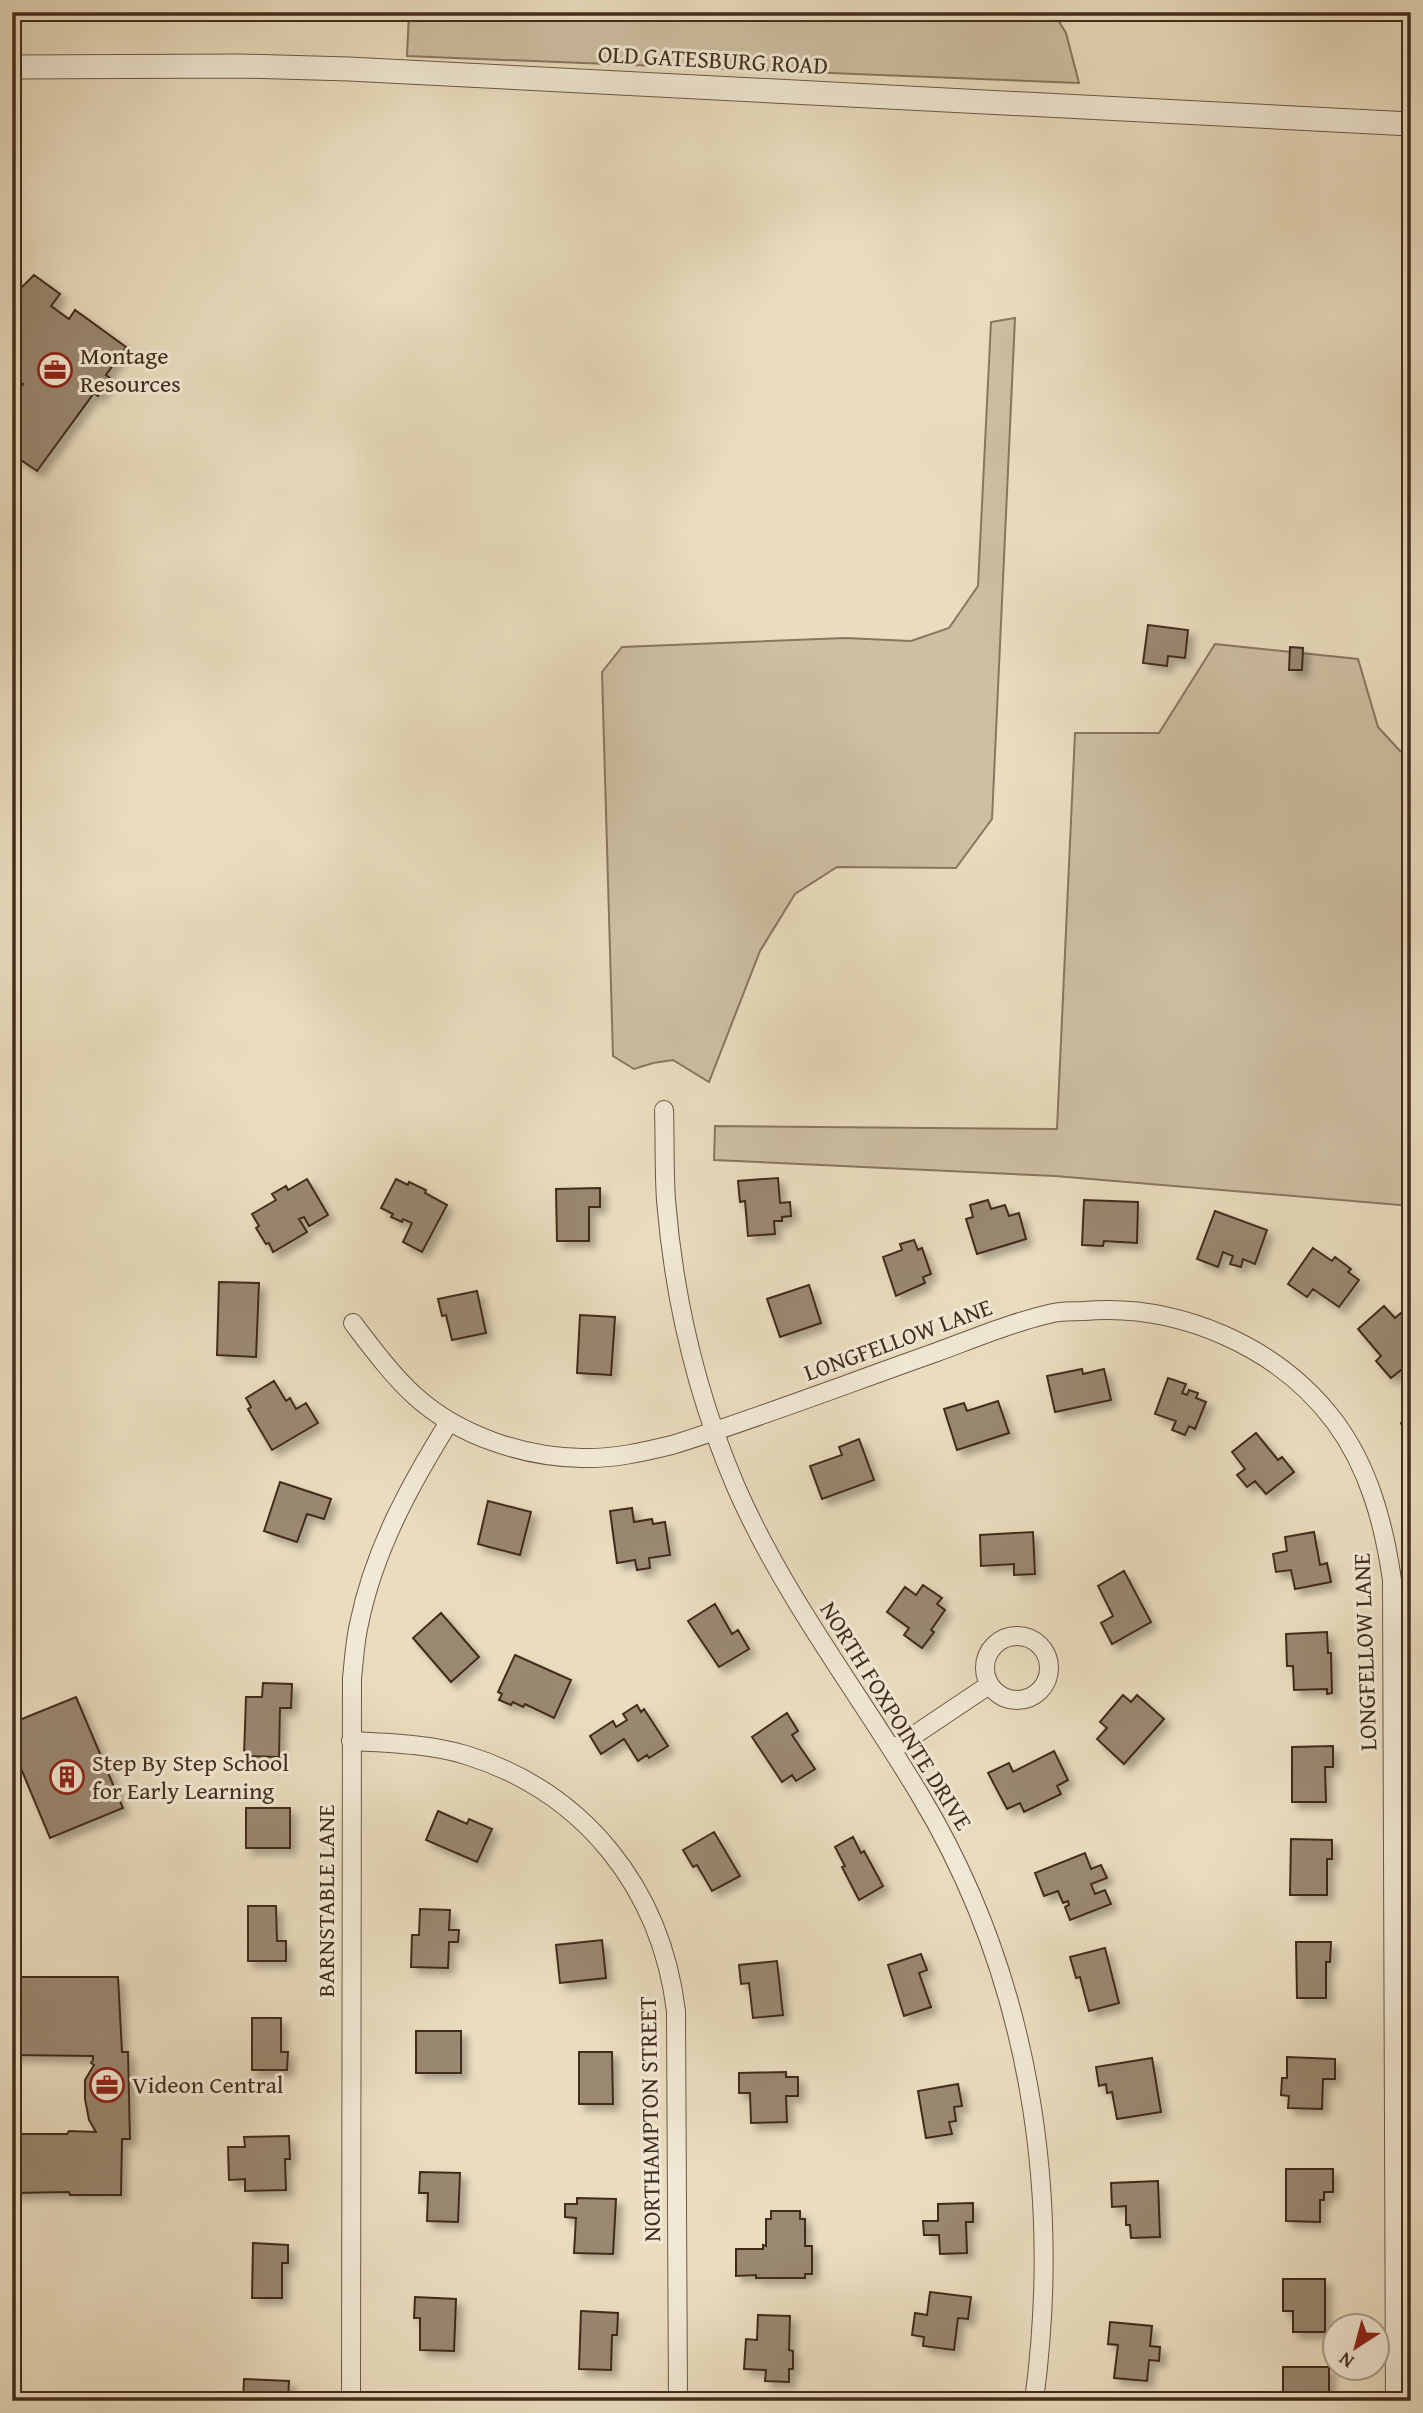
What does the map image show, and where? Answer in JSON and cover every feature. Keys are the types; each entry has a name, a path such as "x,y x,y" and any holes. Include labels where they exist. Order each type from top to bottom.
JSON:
{"street":[{"name":"OLD GATESBURG ROAD","path":"12,67 228,66 349,69 1411,124"},
{"name":"NORTH FOXPOINTE DRIVE","path":"664,1110 666,1198 674,1274 687,1337 715,1431 737,1488 789,1589 922,1798 950,1850 1001,1976 1027,2068 1036,2121 1045,2240 1042,2344 1034,2401"},
{"name":"LONGFELLOW LANE","path":"353,1323 416,1397 449,1422 492,1442 530,1452 582,1458 634,1455 672,1445 1009,1327 1054,1313 1100,1309 1174,1317 1220,1333 1266,1357 1292,1378 1335,1422 1358,1459 1376,1500 1392,1580 1395,2401"},
{"name":"BARNSTABLE LANE","path":"351,2401 352,1678 359,1624 374,1568 398,1509 449,1422"},
{"path":"892,1750 989,1685"},
{"name":"NORTHAMPTON STREET","path":"351,1741 427,1746 466,1755 509,1771 547,1793 605,1843 649,1912 672,1979 676,2011 678,2401"}],"shaded area":[{"path":"409,12 1053,12 1066,33 1079,83 407,56"},
{"path":"1015,318 992,819 956,868 837,867 795,894 760,951 709,1082 673,1060 634,1069 613,1056 602,672 622,647 845,638 911,641 949,628 978,586 991,322"},
{"path":"1215,644 1358,659 1378,727 1400,751 1411,753 1411,1206 1055,1176 714,1160 715,1126 1057,1129 1075,733 1159,733"}],"building":[{"path":"34,275 60,294 51,306 69,319 75,310 126,347 106,375 111,379 98,396 94,393 37,471 12,454 12,399 23,384 12,376 12,280 22,287"},
{"path":"1148,625 1188,630 1185,658 1168,656 1167,666 1143,663"},
{"path":"1290,647 1303,648 1302,670 1289,670"},
{"path":"778,1178 780,1203 790,1202 791,1216 782,1217 782,1221 774,1221 775,1234 748,1236 745,1201 740,1202 738,1181"},
{"path":"307,1179 328,1215 309,1226 304,1217 299,1219 307,1232 273,1252 256,1228 259,1226 252,1214 276,1200 272,1194 286,1186 288,1190"},
{"path":"396,1179 426,1190 425,1193 447,1205 422,1252 403,1242 412,1223 391,1217 393,1214 381,1208"},
{"path":"600,1188 600,1207 589,1207 589,1241 557,1241 556,1189"},
{"path":"988,1200 991,1209 1005,1205 1009,1216 1019,1213 1026,1239 977,1254 966,1219 973,1217 970,1205"},
{"path":"1084,1200 1138,1202 1137,1243 1104,1241 1103,1246 1082,1245"},
{"path":"1215,1211 1267,1230 1255,1264 1243,1259 1241,1267 1230,1264 1233,1256 1223,1252 1218,1267 1197,1259"},
{"path":"914,1240 918,1250 922,1248 931,1274 923,1277 925,1283 896,1296 883,1257 902,1250 900,1244"},
{"path":"1313,1248 1332,1261 1335,1257 1351,1269 1348,1272 1359,1280 1339,1307 1313,1289 1307,1297 1288,1284"},
{"path":"219,1282 259,1283 256,1357 217,1355"},
{"path":"809,1285 821,1323 780,1337 767,1299"},
{"path":"477,1291 486,1333 452,1340 446,1315 442,1316 438,1299"},
{"path":"1384,1306 1395,1318 1401,1313 1411,1324 1405,1331 1411,1338 1411,1362 1391,1378 1376,1361 1381,1356 1358,1329"},
{"path":"580,1315 615,1317 611,1375 577,1373"},
{"path":"1082,1369 1083,1374 1104,1369 1111,1400 1055,1412 1047,1376"},
{"path":"1168,1378 1186,1384 1182,1393 1187,1395 1189,1390 1198,1393 1196,1398 1206,1402 1195,1429 1189,1426 1185,1435 1172,1430 1176,1421 1155,1414"},
{"path":"274,1381 286,1401 290,1398 296,1409 306,1403 318,1423 272,1450 248,1409 251,1407 246,1398"},
{"path":"998,1401 1009,1433 957,1450 944,1409 964,1403 967,1411"},
{"path":"1411,1419 1411,1446 1401,1423"},
{"path":"1256,1433 1278,1460 1282,1457 1294,1472 1266,1494 1255,1481 1247,1487 1237,1475 1245,1469 1232,1452"},
{"path":"859,1439 874,1480 822,1499 810,1466 842,1455 839,1447"},
{"path":"280,1482 331,1499 324,1519 307,1514 297,1542 264,1531"},
{"path":"488,1501 531,1512 520,1555 478,1544"},
{"path":"632,1508 634,1522 652,1519 653,1524 665,1522 670,1555 649,1558 650,1568 637,1570 635,1560 617,1563 610,1511"},
{"path":"1033,1532 1035,1574 1014,1575 1014,1564 981,1566 980,1535"},
{"path":"1314,1532 1320,1565 1327,1563 1331,1582 1295,1589 1291,1570 1276,1572 1273,1554 1287,1551 1285,1537"},
{"path":"1124,1571 1151,1622 1112,1644 1101,1623 1113,1616 1098,1586"},
{"path":"923,1585 942,1598 937,1604 945,1610 922,1648 904,1635 909,1628 887,1612 905,1587 916,1595"},
{"path":"715,1604 732,1634 738,1630 749,1649 719,1667 688,1621"},
{"path":"441,1613 479,1657 451,1682 413,1638"},
{"path":"1327,1632 1328,1653 1331,1653 1332,1693 1327,1694 1327,1689 1294,1690 1293,1666 1287,1666 1286,1634"},
{"path":"515,1655 571,1680 554,1718 525,1704 523,1707 499,1700 502,1694 498,1692"},
{"path":"263,1683 292,1684 291,1708 280,1708 279,1757 244,1756 246,1697 262,1697"},
{"path":"1123,1695 1131,1702 1137,1695 1164,1719 1124,1764 1097,1739 1107,1728 1100,1722"},
{"name":"Step By Step School for Early Learning","path":"76,1697 123,1808 50,1838 12,1747 12,1723"},
{"path":"637,1705 641,1712 644,1709 668,1746 649,1758 647,1755 638,1761 624,1739 601,1754 590,1736 613,1721 616,1727 627,1720 623,1714"},
{"path":"787,1713 798,1731 792,1735 815,1769 796,1781 792,1775 782,1782 752,1737"},
{"path":"1333,1746 1333,1767 1325,1767 1326,1802 1292,1802 1292,1747"},
{"path":"1054,1751 1068,1780 1057,1786 1061,1794 1024,1812 1020,1803 1007,1809 988,1773 1009,1763 1013,1772"},
{"path":"246,1808 290,1808 290,1848 246,1848"},
{"path":"438,1811 467,1824 469,1819 492,1829 477,1862 426,1840"},
{"path":"714,1832 740,1876 712,1891 697,1865 693,1867 683,1850"},
{"path":"853,1837 883,1886 859,1900 835,1847"},
{"path":"1291,1839 1332,1840 1332,1859 1327,1859 1327,1895 1290,1895"},
{"path":"1085,1853 1091,1869 1101,1865 1107,1878 1091,1884 1095,1894 1105,1890 1111,1904 1070,1920 1065,1907 1069,1905 1068,1901 1063,1903 1058,1891 1044,1896 1035,1873"},
{"path":"248,1906 276,1906 277,1941 286,1941 286,1961 248,1961"},
{"path":"420,1909 450,1910 449,1930 459,1930 458,1942 449,1942 448,1968 411,1967 412,1935 419,1935"},
{"path":"602,1940 606,1978 560,1983 556,1945"},
{"path":"1296,1942 1331,1942 1330,1962 1326,1962 1326,1998 1297,1998"},
{"path":"1105,1948 1119,2003 1089,2011 1080,1977 1076,1978 1070,1957"},
{"path":"921,1954 927,1970 919,1973 931,2007 904,2016 888,1965"},
{"path":"777,1961 783,2015 753,2018 749,1983 741,1984 739,1965"},
{"name":"Videon Central","path":"12,1977 118,1977 122,2052 128,2052 130,2139 122,2139 121,2195 12,2193 12,2134 96,2132 89,2120 85,2099 85,2080 94,2065 91,2063 93,2056 12,2055"},
{"path":"252,2018 281,2018 281,2052 288,2052 287,2070 252,2070"},
{"path":"416,2031 461,2031 461,2073 416,2073"},
{"path":"579,2052 612,2052 613,2104 579,2104"},
{"path":"1287,2057 1335,2059 1335,2079 1323,2079 1322,2109 1288,2108 1289,2096 1281,2095 1282,2078 1287,2078"},
{"path":"1152,2058 1161,2112 1117,2119 1112,2092 1107,2093 1106,2084 1099,2086 1096,2067"},
{"path":"786,2072 786,2077 798,2077 798,2096 786,2096 787,2122 751,2123 750,2093 739,2093 739,2073"},
{"path":"958,2084 962,2106 954,2107 956,2121 949,2122 952,2134 926,2138 918,2091"},
{"path":"289,2136 290,2159 285,2159 286,2190 245,2191 245,2179 229,2180 228,2147 245,2147 244,2137"},
{"path":"1286,2169 1333,2169 1333,2192 1324,2192 1324,2200 1320,2200 1320,2222 1286,2221"},
{"path":"420,2172 460,2173 458,2222 427,2221 428,2193 419,2193"},
{"path":"1158,2181 1160,2237 1131,2238 1130,2225 1126,2225 1126,2206 1112,2207 1111,2183"},
{"path":"577,2198 616,2199 613,2254 574,2253 576,2218 565,2217 565,2204 577,2204"},
{"path":"973,2203 973,2222 966,2222 967,2253 940,2254 939,2235 924,2235 923,2221 938,2221 938,2204"},
{"path":"771,2211 800,2211 800,2219 805,2219 805,2246 812,2246 812,2274 805,2274 805,2278 736,2276 736,2249 763,2249 763,2245 766,2246 766,2219 771,2219"},
{"path":"253,2243 288,2245 288,2263 282,2263 282,2298 252,2298"},
{"path":"1283,2279 1325,2279 1322,2332 1293,2332 1293,2311 1283,2311"},
{"path":"930,2292 971,2297 968,2319 958,2318 954,2350 923,2346 924,2337 912,2335 915,2313 927,2315"},
{"path":"415,2297 456,2299 454,2351 420,2350 420,2318 414,2318"},
{"path":"581,2311 618,2313 617,2335 612,2335 611,2370 579,2369"},
{"path":"758,2315 790,2316 789,2350 793,2351 793,2369 789,2369 789,2382 765,2381 766,2370 744,2369 746,2339 757,2340"},
{"path":"1110,2322 1152,2326 1150,2346 1160,2347 1159,2361 1149,2360 1147,2381 1114,2378 1118,2345 1108,2344"},
{"path":"1283,2367 1322,2367 1322,2382 1329,2382 1329,2401 1283,2401"},
{"path":"244,2379 289,2381 288,2399 243,2401"},
{"path":"120,2400 120,2401 12,2401"}],"place":[{"name":"Montage Resources","path":"55,370"},
{"name":"Step By Step School for Early Learning","path":"67,1777"},
{"name":"Videon Central","path":"107,2085"}]}
